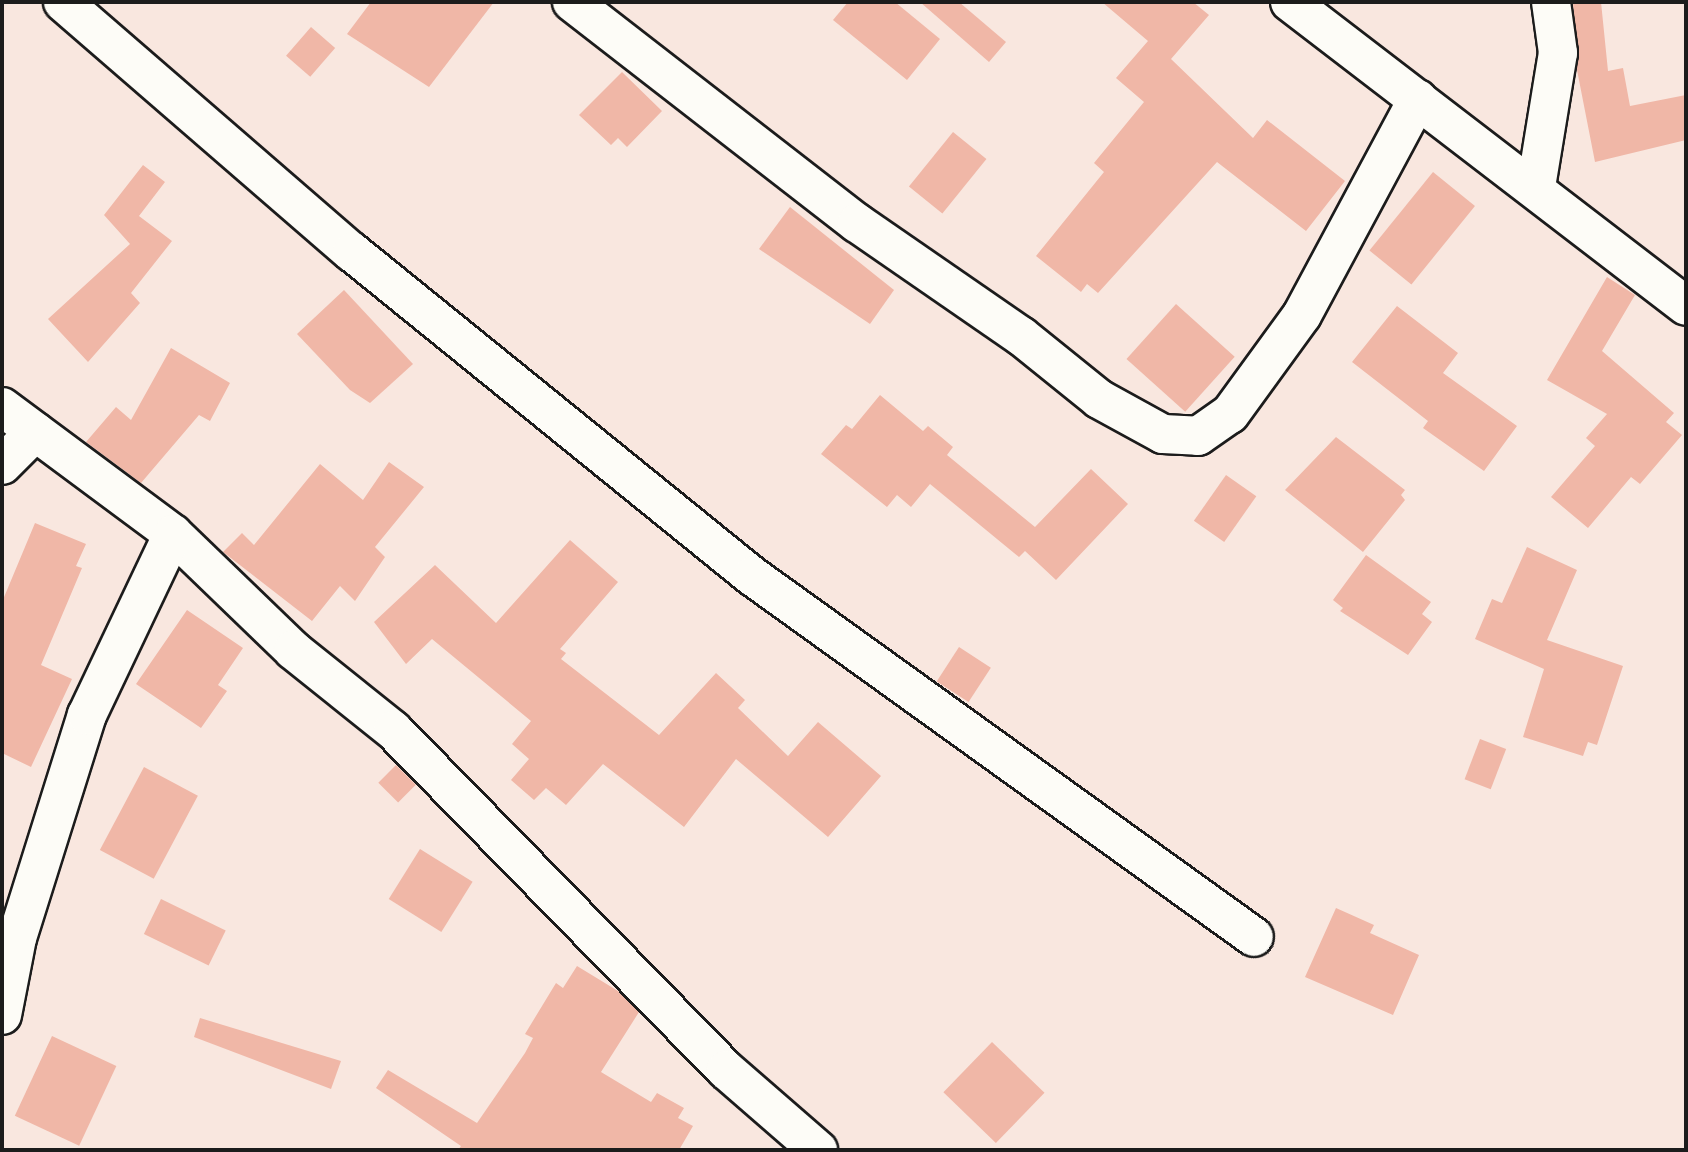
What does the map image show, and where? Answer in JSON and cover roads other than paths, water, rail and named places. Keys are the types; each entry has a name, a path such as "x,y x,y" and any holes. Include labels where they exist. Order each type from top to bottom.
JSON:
{"street":[{"path":"63,2 352,252 752,576 1254,937"},
{"path":"1290,2 1536,187 1686,306"},
{"path":"1536,187 1558,53 1551,2"},
{"path":"574,3 869,232 1021,336 1099,399 1163,434 1198,436 1230,414 1302,315 1418,99"},
{"path":"2,407 173,534 293,650 393,730 726,1070 818,1150"},
{"path":"2,465 35,432"},
{"path":"2,1015 17,938 87,715 173,534"}]}
